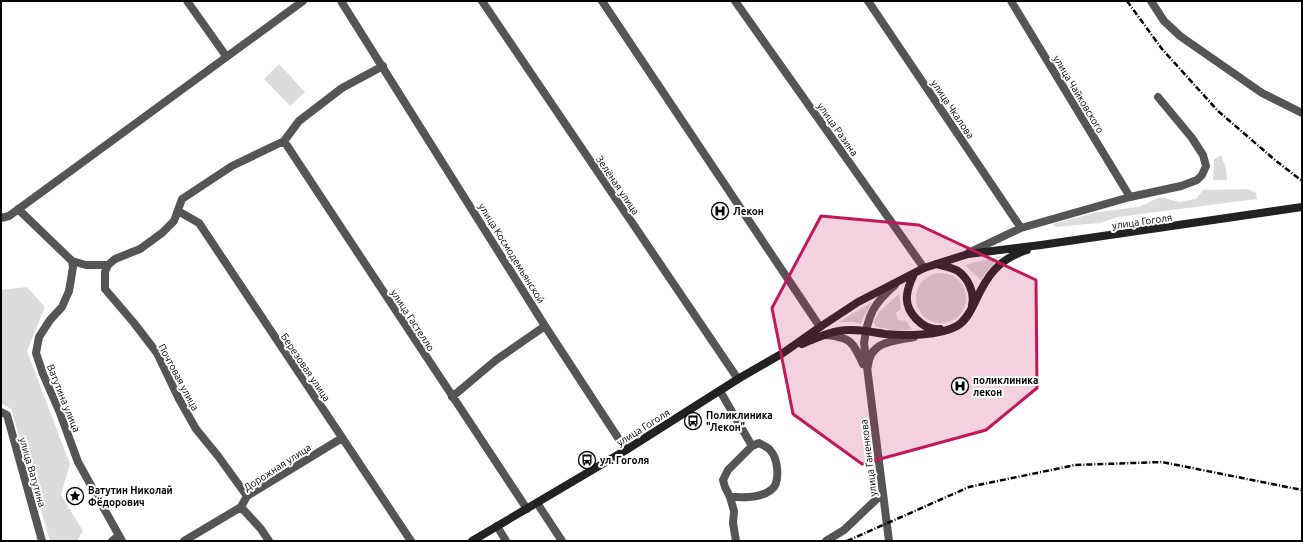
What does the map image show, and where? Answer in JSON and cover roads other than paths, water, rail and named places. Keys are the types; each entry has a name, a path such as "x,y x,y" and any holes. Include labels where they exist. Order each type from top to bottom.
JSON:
{"main road":[{"name":"улица Гоголя","path":"1041,245 1302,208"},
{"path":"821,331 858,302 924,268 968,254 1041,245"},
{"path":"821,331 840,330 866,331 886,334 910,334 935,333 955,327 960,325 970,312 983,285 994,269 1008,258 1041,245"},
{"path":"935,264 957,270 966,280 972,289 973,301 970,312"},
{"path":"914,274 906,296 909,308 915,318 935,330 955,327"},
{"name":"улица Гоголя","path":"472,541 626,450 738,379 821,331"}],"street":[{"path":"187,1 226,56"},
{"path":"1,218 9,216 303,1"},
{"name":"улица Космодемьянской","path":"341,1 545,326 626,450"},
{"name":"Зелёная улица","path":"482,1 738,379"},
{"name":"улица Разина","path":"735,1 924,268"},
{"name":"улица Чкалова","path":"868,1 1021,228"},
{"name":"улица Чайковского","path":"1011,1 1130,196"},
{"path":"1151,1 1164,21 1180,36 1262,93 1302,113"},
{"path":"605,2 821,331 845,338 854,345 868,373"},
{"path":"18,209 72,261 86,265 108,265 115,259 140,249 162,233 174,221 182,200 232,166 284,141 299,121 336,93 383,66"},
{"path":"968,254 1021,228 1130,196 1181,186 1197,180 1202,175 1206,166 1203,156 1192,138 1158,97"},
{"name":"улица Гастелло","path":"284,141 527,509"},
{"name":"Березовая улица","path":"178,211 199,223 411,541"},
{"name":"Ватутина улица","path":"72,261 73,268 69,291 62,307 50,320 39,337 36,353 78,462 117,539"},
{"name":"Почтовая улица","path":"108,265 105,276 105,289 134,323 156,353 196,429 247,496"},
{"path":"868,373 864,343 870,314 877,303 900,281"},
{"path":"452,397 496,360 545,326"},
{"path":"868,373 869,358 872,352 880,345 935,333"},
{"name":"улица Ганенкова","path":"868,373 889,541"},
{"path":"720,391 752,446"},
{"name":"улица Ватутина","path":"1,412 7,415 42,541"},
{"name":"Дорожная улица","path":"242,507 247,496 342,438"},
{"path":"730,497 755,497 772,490 778,478 777,465 770,450 759,443 752,446 728,470 723,480 724,487 730,497 734,511 733,523 736,541"},
{"path":"826,541 844,530 882,494"},
{"path":"537,503 562,541"},
{"path":"184,541 242,507 269,541"},
{"path":"497,526 506,541"}],"railway":[{"path":"1127,1 1162,49 1218,111 1302,181"},
{"path":"847,541 969,487 1075,465 1162,462 1302,490"}],"place":[{"name":"Лекон","path":"720,211"},
{"name":"поликлиника лекон","path":"960,386"},
{"name":"Поликлиника \"Лекон\"","path":"693,421"},
{"name":"ул. Гоголя","path":"587,460"},
{"name":"Ватутин Николай Фёдорович","path":"75,496"}]}
